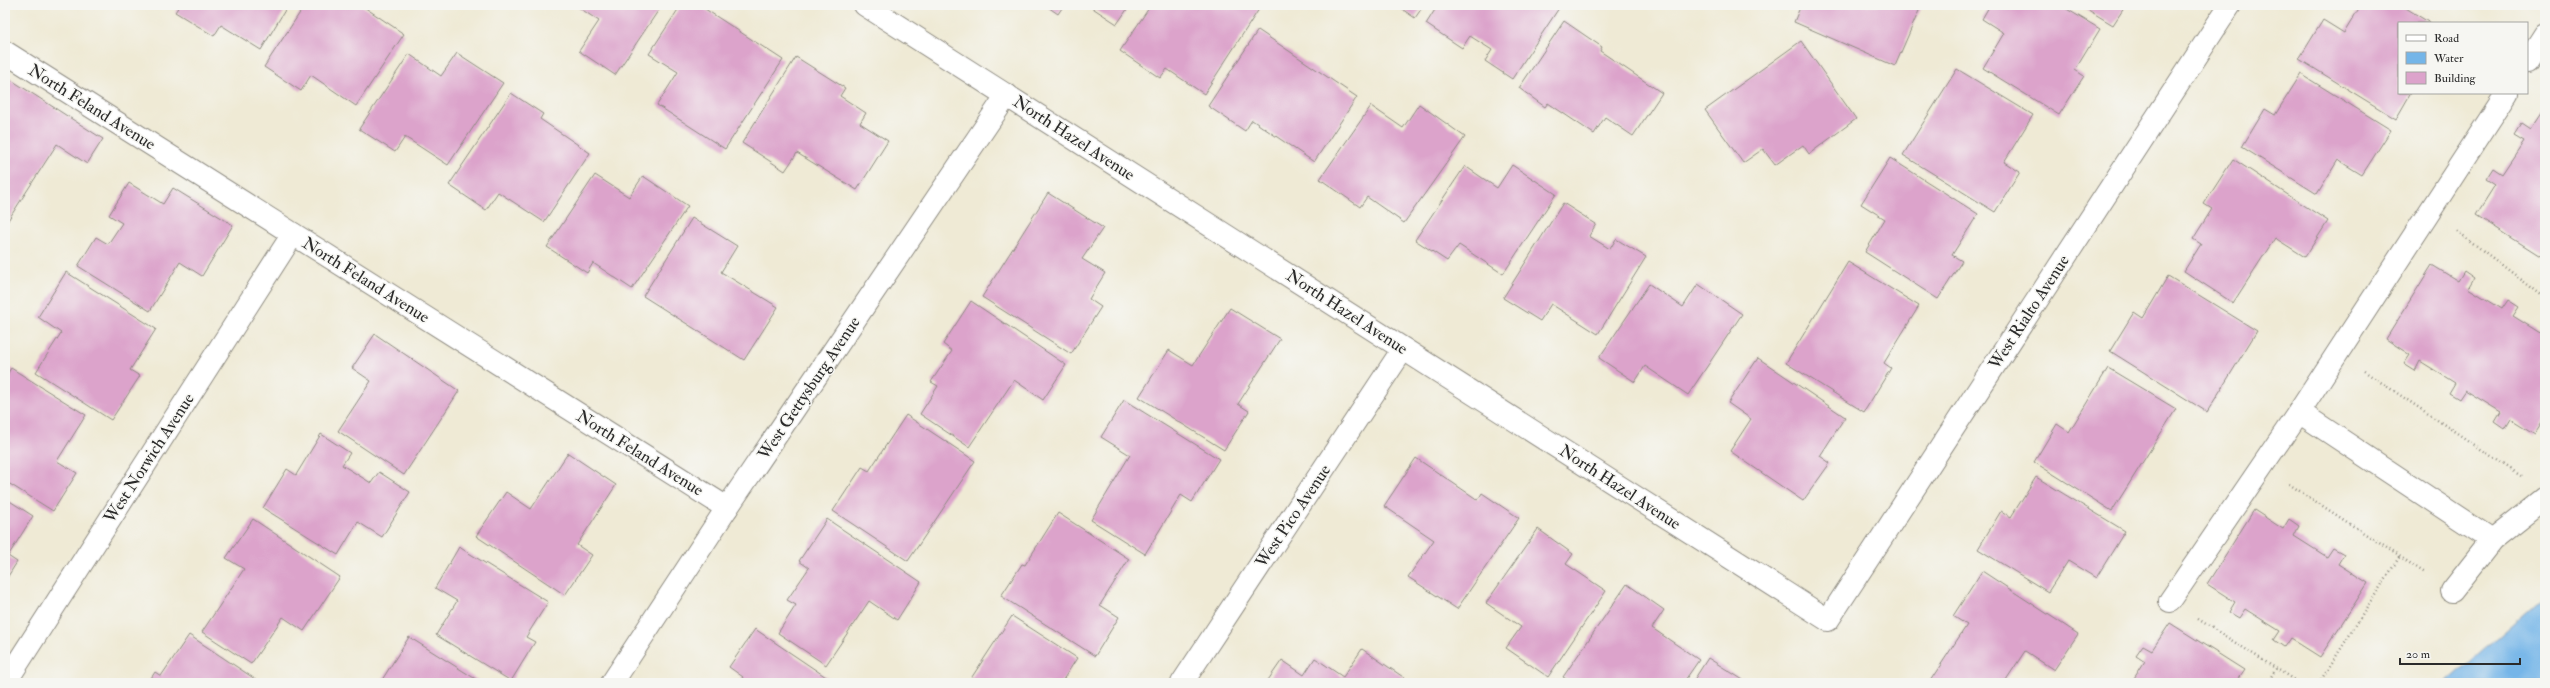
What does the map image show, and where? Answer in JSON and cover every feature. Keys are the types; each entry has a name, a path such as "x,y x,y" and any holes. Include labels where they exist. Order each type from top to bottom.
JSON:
{"street":[{"name":"North Hazel Avenue","path":"865,5 1828,620"},
{"name":"West Rialto Avenue","path":"1828,620 2230,5"},
{"path":"2528,60 2545,34"},
{"name":"North Feland Avenue","path":"5,52 727,508"},
{"path":"2170,601 2299,412 2506,94"},
{"name":"West Gettysburg Avenue","path":"612,683 727,508 1008,96"},
{"name":"West Norwich Avenue","path":"5,683 293,234"},
{"name":"West Pico Avenue","path":"1182,683 1403,349"},
{"path":"2299,412 2492,540"},
{"path":"2452,591 2492,540 2545,498"}],"path":[{"path":"2431,211 2545,297"},
{"path":"2337,354 2526,478"},
{"path":"2262,466 2452,591"},
{"path":"2319,683 2400,556"},
{"path":"2170,601 2299,683"},
{"path":"2267,683 2276,669"}],"water":[{"path":"2545,595 2545,683 2445,683"}],"building":[{"path":"180,5 288,5 261,50 221,25 214,36 175,12"},
{"path":"305,5 361,5 404,34 356,106 311,75 301,91 264,67"},
{"path":"575,5 662,5 615,75 579,51 599,21"},
{"path":"681,5 699,5 783,60 725,149 657,105 678,72 649,54"},
{"path":"1045,5 1064,5 1058,14"},
{"path":"1088,5 1130,5 1117,24"},
{"path":"1151,5 1261,6 1204,94 1167,69 1160,78 1120,51"},
{"path":"1396,5 1424,5 1415,18"},
{"path":"1438,5 1561,5 1512,79 1485,61 1492,50 1470,36 1462,48 1426,24"},
{"path":"1801,5 1921,6 1895,66 1794,22"},
{"path":"1990,5 2060,5 2100,29 2075,70 2084,76 2059,115 1983,68 2004,33 1982,19"},
{"path":"2080,5 2126,5 2113,25"},
{"path":"2361,5 2401,5 2428,22 2398,22 2398,94 2410,94 2396,119 2299,59 2323,20 2344,33"},
{"path":"1564,21 1602,47 1600,51 1662,93 1633,136 1605,117 1594,134 1548,103 1545,107 1519,88"},
{"path":"1258,30 1357,97 1314,162 1252,120 1245,131 1208,106"},
{"path":"1801,41 1856,119 1809,154 1803,145 1775,165 1763,149 1743,163 1705,110"},
{"path":"457,53 503,83 448,165 405,137 395,152 359,129 409,54 441,76"},
{"path":"796,57 845,88 840,96 866,113 860,123 888,141 857,190 797,153 785,171 742,143"},
{"path":"1957,69 2033,115 2004,162 2020,172 1995,212 1903,155"},
{"path":"2301,74 2391,130 2362,175 2338,160 2317,194 2242,147 2265,109 2275,115"},
{"path":"5,76 103,139 87,164 57,144 5,225"},
{"path":"511,93 543,114 540,119 590,153 544,222 498,192 486,210 449,185"},
{"path":"1419,104 1465,137 1404,223 1367,197 1360,207 1320,179 1371,106 1403,128"},
{"path":"2545,107 2545,259 2476,215 2495,185 2486,179 2493,168 2502,174 2524,141 2514,135 2521,124 2530,130"},
{"path":"1890,158 1978,214 1952,255 1962,261 1938,299 1865,252 1885,219 1861,204"},
{"path":"2233,159 2328,221 2305,257 2275,238 2233,303 2184,271 2201,244 2193,239 2212,209 2204,204"},
{"path":"1512,165 1556,194 1503,274 1459,245 1447,261 1415,240 1465,166 1497,188"},
{"path":"595,175 629,197 643,176 688,206 632,289 593,263 587,273 547,247"},
{"path":"129,183 163,204 173,188 233,225 202,276 180,262 150,311 78,266 96,237 108,244 122,223 109,215"},
{"path":"1048,193 1103,228 1082,259 1105,273 1089,299 1101,307 1071,354 982,297"},
{"path":"1563,203 1596,224 1589,236 1610,249 1616,239 1646,257 1598,334 1551,304 1540,321 1503,298"},
{"path":"692,218 737,246 721,272 778,307 744,360 643,296"},
{"path":"1848,262 1919,306 1884,363 1891,368 1864,412 1786,363"},
{"path":"2432,265 2458,281 2464,271 2474,278 2468,288 2502,309 2508,300 2519,307 2513,316 2545,336 2545,418 2535,434 2511,419 2505,429 2495,422 2501,412 2465,390 2459,399 2449,393 2455,383 2420,361 2415,371 2404,364 2410,355 2386,339"},
{"path":"66,272 156,329 130,370 140,376 111,420 36,372 61,333 38,317"},
{"path":"2168,276 2257,331 2207,412 2110,351 2134,312 2143,318"},
{"path":"1649,284 1683,307 1698,284 1742,314 1688,395 1645,366 1635,382 1599,358"},
{"path":"971,301 1066,365 1043,400 1014,380 969,447 920,414 938,386 931,382 952,351 943,344"},
{"path":"1230,308 1280,339 1238,404 1249,411 1224,450 1139,397 1169,350 1193,365"},
{"path":"375,334 459,391 404,475 338,431 371,381 352,368"},
{"path":"1758,358 1845,417 1820,456 1830,463 1803,501 1730,451 1751,419 1728,403"},
{"path":"11,368 86,415 57,461 77,473 53,511 5,481 5,378"},
{"path":"2108,368 2176,409 2112,511 2034,462 2057,424 2069,432"},
{"path":"1124,400 1219,459 1192,502 1181,495 1145,554 1091,520 1130,455 1101,437"},
{"path":"906,415 975,461 908,561 833,511 862,467 869,471"},
{"path":"321,434 350,453 342,465 371,483 379,472 410,492 382,537 358,522 338,555 263,508 287,469 296,475"},
{"path":"568,453 616,485 577,545 592,555 565,595 476,536 506,492 531,509"},
{"path":"1416,458 1478,500 1482,493 1519,518 1457,609 1408,577 1434,540 1384,506"},
{"path":"2036,477 2125,531 2096,578 2068,561 2048,592 1978,549 2001,511 2011,517"},
{"path":"5,498 33,516 8,556 17,562 5,581"},
{"path":"2254,510 2283,529 2289,519 2299,526 2294,536 2327,557 2333,548 2344,554 2338,564 2368,583 2320,657 2290,638 2284,647 2274,640 2280,631 2245,609 2239,618 2229,612 2235,602 2207,584"},
{"path":"1058,513 1129,559 1100,605 1119,617 1095,656 1001,596 1022,564 1025,565"},
{"path":"253,519 340,577 304,631 283,617 251,664 202,632 244,569 226,558"},
{"path":"827,519 921,582 897,620 869,601 826,665 778,633 796,605 787,600 809,568 799,561"},
{"path":"1538,529 1573,554 1566,564 1606,591 1548,677 1506,648 1521,627 1486,603"},
{"path":"459,547 548,602 526,637 535,642 511,681 436,635 457,601 435,588"},
{"path":"1982,571 2078,634 2054,670 2025,651 2004,683 1930,681 1967,625 1953,616"},
{"path":"1627,584 1664,610 1652,628 1699,660 1683,683 1572,683 1563,677"},
{"path":"1012,616 1077,658 1061,683 968,683"},
{"path":"2170,623 2244,670 2235,683 2131,683 2145,661 2136,655 2143,645 2152,650"},
{"path":"755,629 835,683 739,683 743,677 729,667"},
{"path":"189,635 261,683 148,683 155,672 161,676"},
{"path":"409,637 482,683 380,683"},
{"path":"1362,649 1412,683 1266,683 1282,660 1304,675 1315,658 1343,677"},
{"path":"1708,658 1748,683 1692,683"}]}
